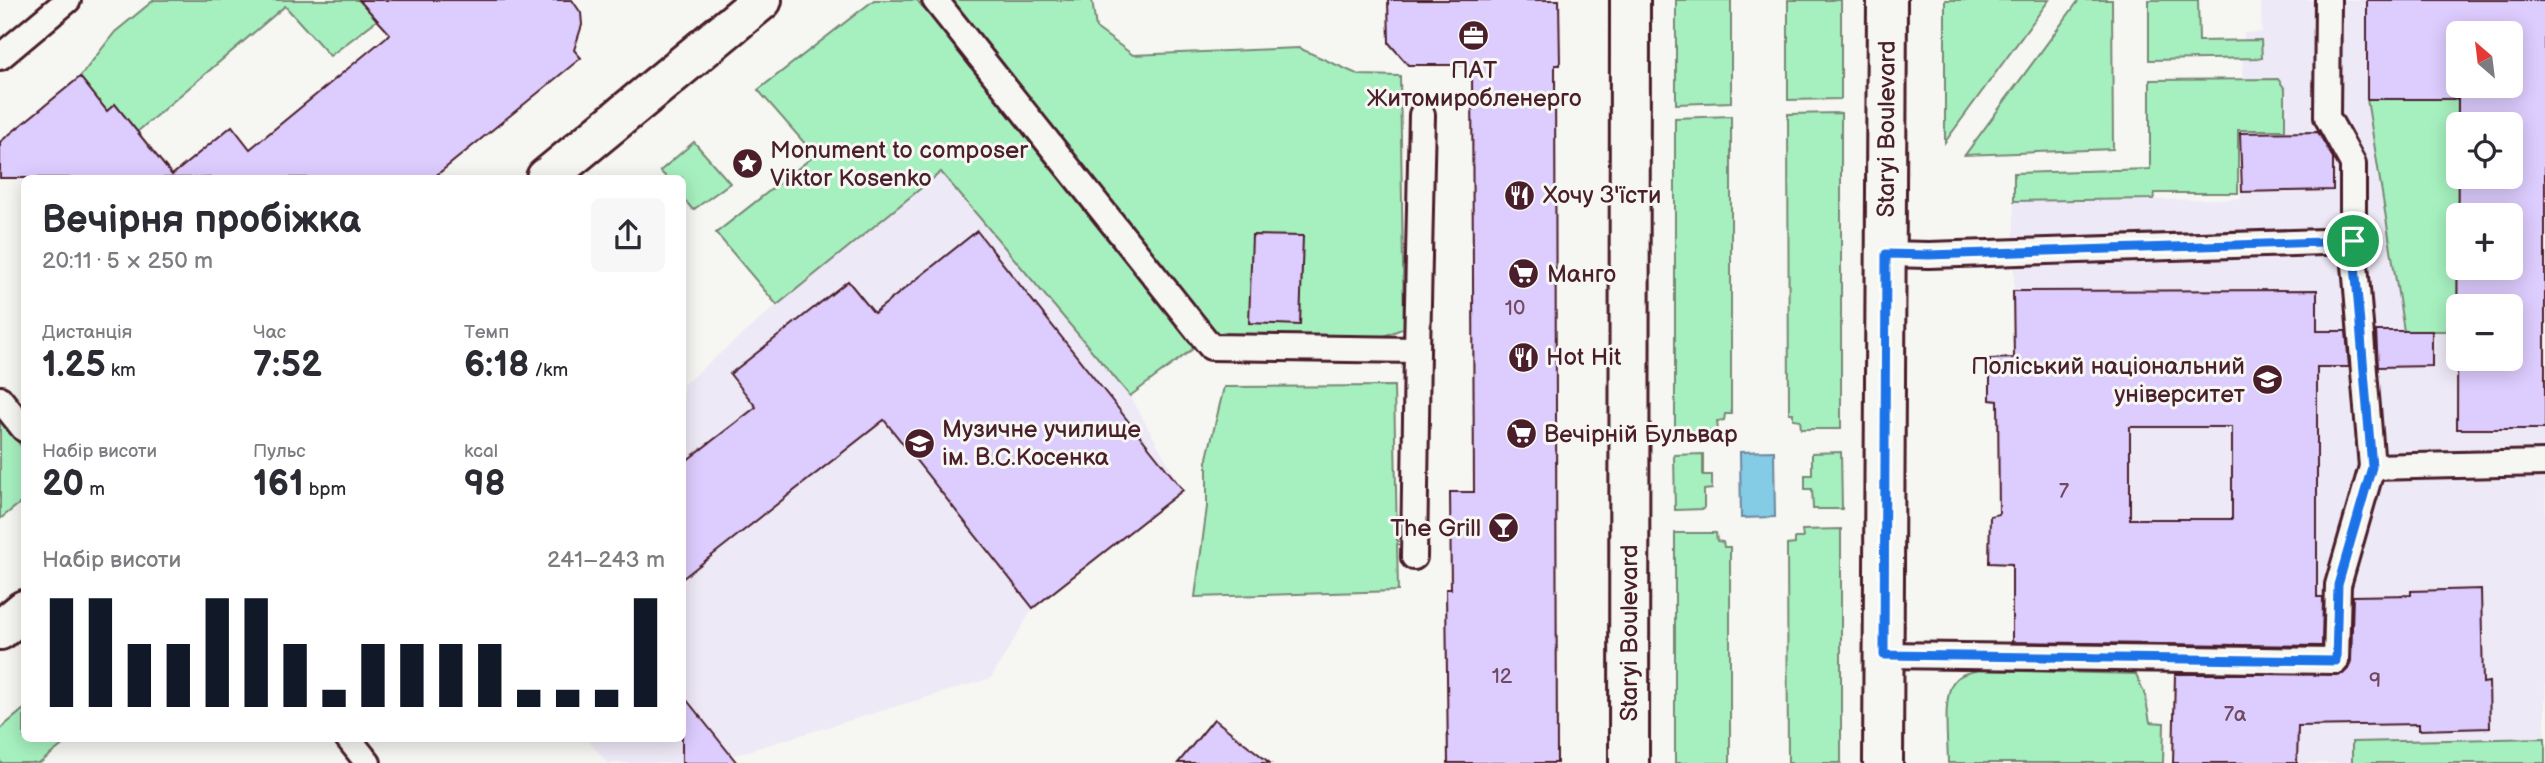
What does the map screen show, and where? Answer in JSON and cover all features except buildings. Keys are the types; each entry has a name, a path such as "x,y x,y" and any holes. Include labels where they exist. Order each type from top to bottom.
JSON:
{"street":[{"path":"549,175 762,0"},
{"name":"Staryi Boulevard","path":"1629,763 1630,0"},
{"name":"Staryi Boulevard","path":"1883,763 1887,0"},
{"path":"0,630 21,612"}],"lane":[{"path":"0,57 68,0"},
{"path":"935,0 1211,347 1416,350"},
{"path":"1884,655 2336,661 2338,585 2372,467 2353,241 2354,164 2327,117 2328,0"},
{"path":"1414,556 1416,350 1423,115"},
{"path":"1886,254 1929,255 2353,241"},
{"path":"0,399 21,425"},
{"path":"2372,467 2545,463"},
{"path":"351,742 368,763"}],"shaded area":[{"name":"Поліський національний університет","path":"2261,0 2545,0 2545,763 2173,763 2174,693 2234,693 2234,645 2012,646 2012,564 1989,563 1990,516 1999,514 1998,401 1990,400 1990,359 2014,358 2014,201 2241,199 2240,133 2244,33 2262,32"},
{"name":"Музичне училище ім. В.С.Косенка","path":"941,172 1130,396 1183,490 1033,608 991,678 731,756 722,763 608,763 590,742 686,742 686,382"}],"green space":[{"path":"154,0 359,0 377,20 330,56 285,6 137,132 107,111 80,77 115,32"},
{"path":"874,0 917,0 1194,348 1130,396 941,172 777,305 716,233 815,155 758,90"},
{"path":"949,0 1092,0 1096,28 1133,55 1299,48 1359,75 1400,76 1404,328 1382,337 1215,338"},
{"path":"1676,0 1731,0 1731,102 1676,104"},
{"path":"1788,0 1841,0 1841,99 1788,100"},
{"path":"1945,0 2049,0 1945,142"},
{"path":"2079,0 2112,0 2113,149 1965,155"},
{"path":"2149,0 2198,0 2199,41 2261,40 2262,58 2149,60"},
{"path":"2278,79 2285,89 2285,130 2238,130 2238,193 2155,193 2154,199 2014,201 2014,173 2150,169 2150,80"},
{"path":"2367,99 2458,99 2458,112 2446,112 2446,189 2458,189 2458,203 2446,203 2446,280 2458,280 2458,294 2446,294 2446,331 2404,331"},
{"path":"1841,113 1841,429 1801,429 1800,420 1793,419 1793,413 1789,413 1788,114"},
{"path":"1731,116 1731,414 1725,414 1724,420 1717,421 1718,431 1675,432 1675,118"},
{"path":"694,142 730,183 693,210 686,202 686,175 664,175 660,171"},
{"path":"1394,386 1398,591 1195,597 1207,507 1207,458 1224,387"},
{"path":"0,419 21,446 21,502 0,519"},
{"path":"1841,452 1842,509 1813,509 1812,489 1805,489 1805,475 1812,475 1812,453"},
{"path":"1703,454 1703,475 1712,475 1712,489 1704,490 1704,509 1675,510 1674,455"},
{"path":"1841,529 1841,763 1788,763 1787,545 1795,544 1795,538 1803,538 1802,530"},
{"path":"1675,533 1716,533 1717,541 1723,542 1724,547 1730,547 1730,763 1675,763"},
{"path":"1979,670 2136,674 2145,695 2150,722 2164,723 2163,763 1948,763 1947,708 1950,688 1959,677"},
{"path":"21,712 21,742 66,742 40,763 0,763 0,729"},
{"path":"2545,738 2545,763 2352,763 2352,742"}],"water":[{"path":"1774,451 1775,517 1741,518 1740,452"}],"place":[{"name":"ПАТ Житомиробленерго","path":"1474,36"},
{"name":"Monument to composer Viktor Kosenko","path":"747,164"},
{"name":"Хочу З'їсти","path":"1520,195"},
{"name":"Манго","path":"1524,274"},
{"name":"Hot Hit","path":"1523,357"},
{"name":"Поліський національний університет","path":"2268,380"},
{"name":"Вечірній Бульвар","path":"1521,434"},
{"name":"Музичне училище ім. В.С.Косенка","path":"919,443"},
{"name":"The Grill","path":"1504,528"}],"route":[{"path":"2353,241 2372,467 2338,585 2336,661 1884,655 1886,254 1929,255 2013,250 2353,241"}]}
